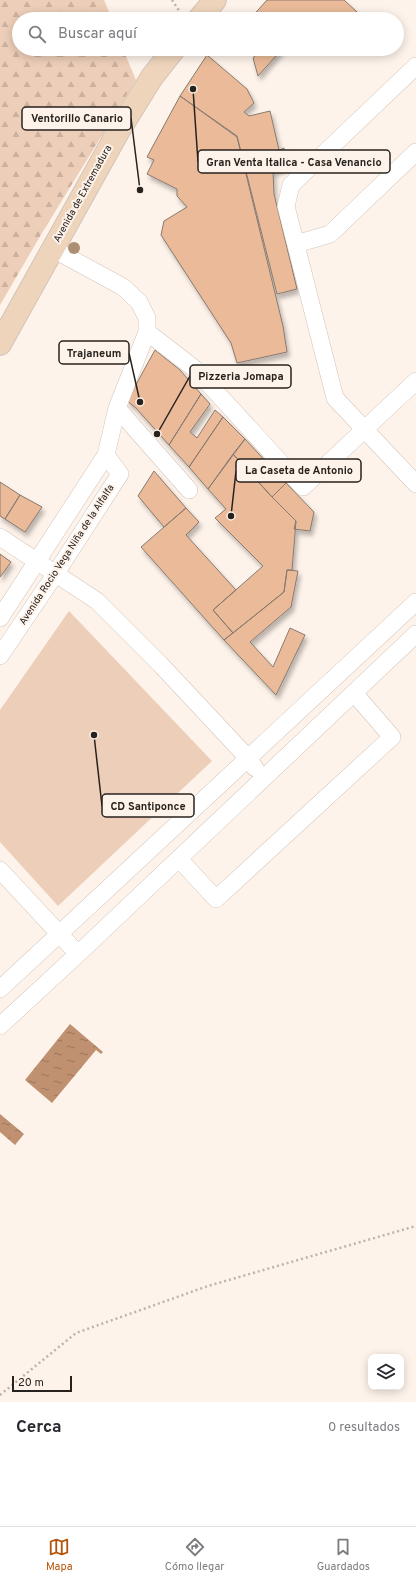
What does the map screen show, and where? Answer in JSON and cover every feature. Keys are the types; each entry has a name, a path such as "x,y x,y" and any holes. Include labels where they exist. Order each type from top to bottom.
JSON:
{"main road":[{"path":"197,12 215,0"},
{"name":"Avenida de Extremadura","path":"0,344 126,120 152,77 168,56"}],"street":[{"path":"416,66 291,185 286,206 335,398 416,484"},
{"path":"296,244 330,234 416,152"},
{"path":"0,618 106,455 117,408 148,332 147,318 139,302 123,287 53,248"},
{"path":"148,332 195,369 303,487 416,381"},
{"path":"117,408 189,490"},
{"name":"Avenida Rocio Vega Niña de la Alfalfa","path":"0,656 120,474 106,455"},
{"path":"0,537 97,601 160,664 248,758 262,779"},
{"path":"0,989 416,602"},
{"path":"0,1026 179,859 416,634"},
{"path":"179,859 216,899 392,737 354,692"},
{"path":"0,870 78,954"}],"path":[{"path":"172,0 185,12"},
{"path":"0,1395 76,1333 208,1286 416,1226"}],"green space":[{"path":"0,0 104,0 109,12 12,12 12,56 126,56 136,80 42,233 0,305"},
{"path":"69,611 212,761 58,906 0,842 0,710"}],"water":[{"path":"70,1024 103,1052 101,1054 96,1050 52,1103 25,1080"},
{"path":"0,1114 24,1134 15,1145 0,1132"}],"building":[{"path":"267,0 344,0 357,12 256,12"},
{"path":"206,56 208,56 247,89 254,103 244,112 249,116 270,111 279,150 284,148 287,166 273,172 274,194 297,289 277,294 237,136 180,96"},
{"path":"255,56 276,56 258,76 253,58"},
{"path":"180,96 237,137 283,326 287,352 237,363 231,343 161,235 164,221 187,207 177,196 177,189 147,174 154,160 147,157"},
{"path":"155,350 180,370 201,394 169,445 136,408 127,401"},
{"path":"201,394 210,404 190,432 197,438 215,410 223,417 189,467 169,445"},
{"path":"223,417 245,439 208,489 189,467"},
{"path":"245,439 286,483 272,497 233,454"},
{"path":"233,454 296,521 292,570 287,570 284,592 233,633 213,610 263,566 215,518 226,509 208,489"},
{"path":"154,471 186,508 164,527 138,496"},
{"path":"0,482 20,495 5,519 0,516"},
{"path":"286,483 314,512 310,531 294,529 296,521 272,497"},
{"path":"20,495 42,507 25,532 5,519"},
{"path":"186,508 199,522 186,535 236,590 213,610 233,633 224,640 141,547"},
{"path":"0,554 11,562 0,577"},
{"path":"287,570 298,571 291,607 250,642 273,667 290,628 305,635 276,695 224,640 284,592"}],"place":[{"name":"Gran Venta Italica - Casa Venancio","path":"193,89"},
{"name":"Ventorillo Canario","path":"140,190"},
{"name":"Trajaneum","path":"140,402"},
{"name":"Pizzeria Jomapa","path":"157,434"},
{"name":"La Caseta de Antonio","path":"231,516"},
{"name":"CD Santiponce","path":"94,735"}]}
